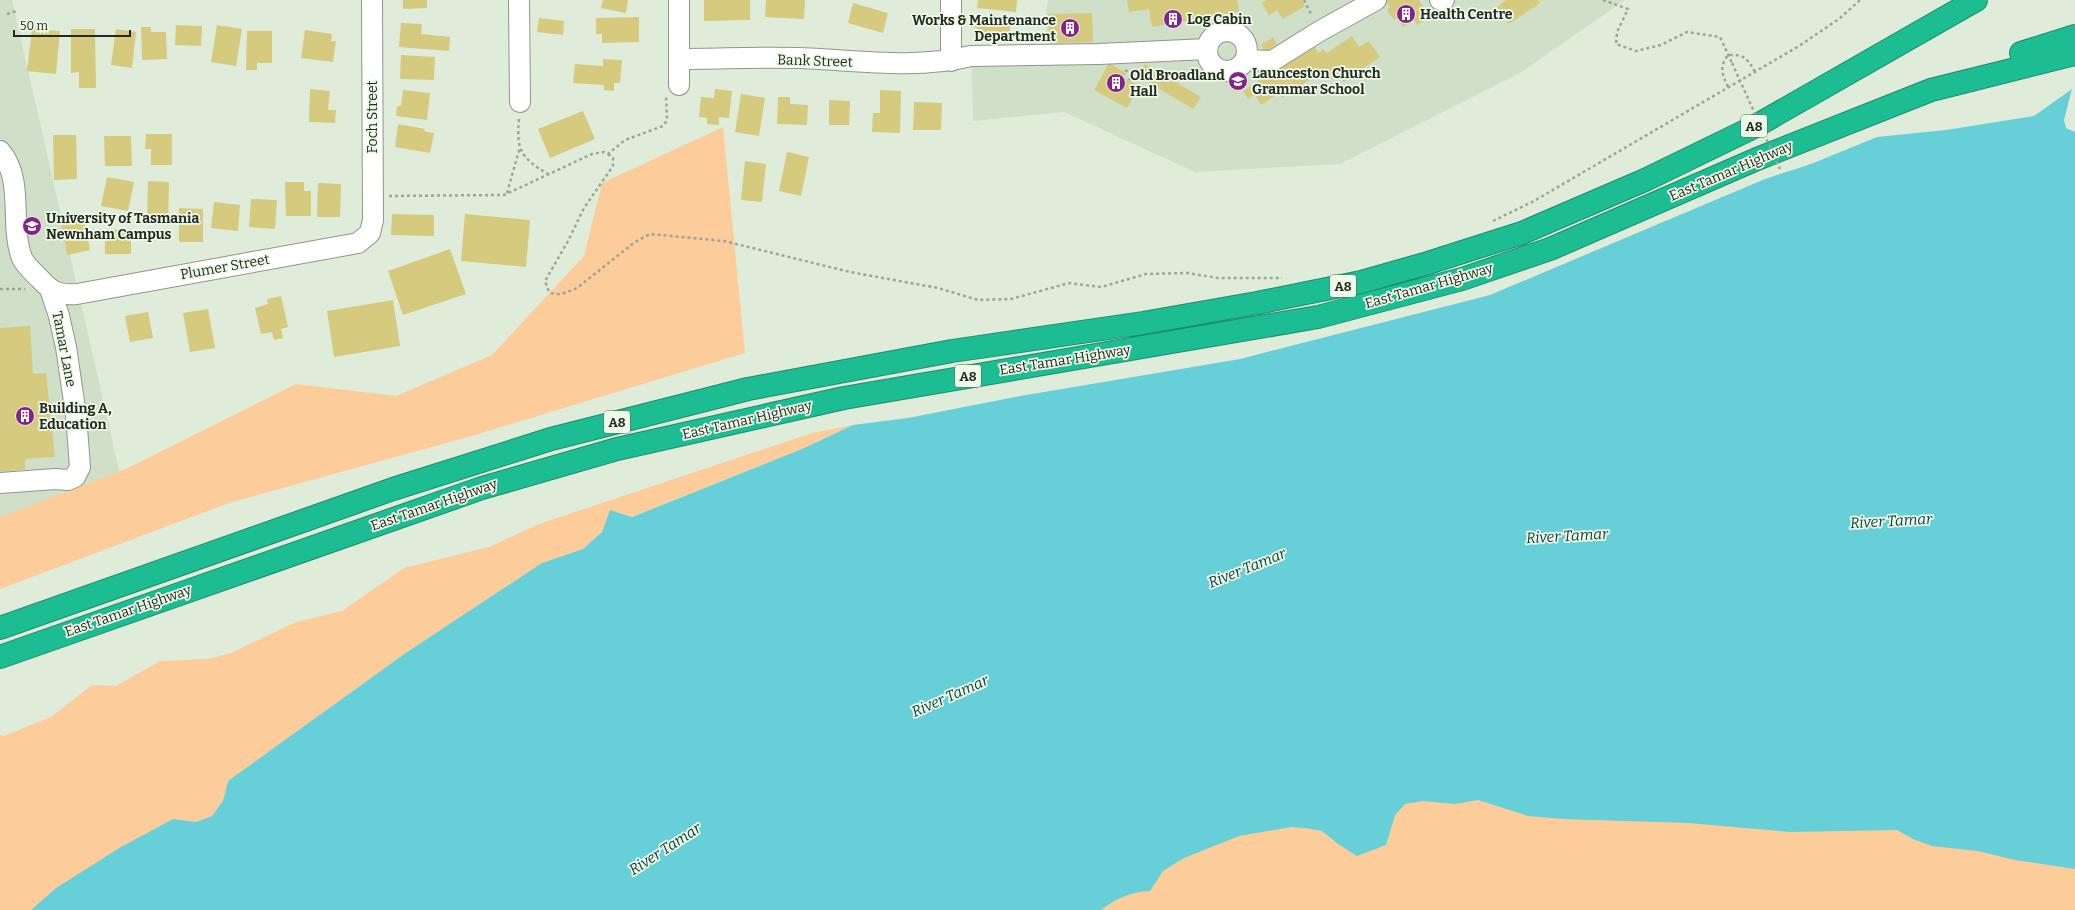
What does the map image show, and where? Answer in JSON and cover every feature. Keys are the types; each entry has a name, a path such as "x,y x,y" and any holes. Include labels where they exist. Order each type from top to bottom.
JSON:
{"highway":[{"name":"East Tamar Highway","path":"0,628 393,489 551,439 748,389 863,366 952,351 1143,323 1257,303 1360,282 1428,263 1522,233 1645,180 1754,126 1976,0"},
{"name":"A8","path":"1931,90 1968,70 2075,36"},
{"name":"East Tamar Highway","path":"0,657 482,488 617,450 844,398 1318,317 1462,279 1550,248 1771,154 1931,90 2075,54"}],"street":[{"name":"Foch Street","path":"370,233 373,220 372,0"},
{"path":"519,0 520,102"},
{"path":"672,88 680,59 679,0"},
{"path":"951,0 951,61"},
{"path":"1245,60 1272,62 1320,31 1376,0"},
{"path":"1229,32 1235,33 1240,37 1246,48 1245,60 1236,69 1231,71 1218,70 1210,61 1207,49 1212,38 1217,34 1229,32"},
{"name":"Bank Street","path":"680,59 818,59 859,62 951,61 971,56 1093,54 1207,49"},
{"path":"0,151 8,160 12,173 17,240 22,259 50,289"},
{"name":"Plumer Street","path":"50,289 62,295 77,294 358,243 370,233"},
{"name":"Tamar Lane","path":"0,483 55,479 68,480 75,477 80,467 76,415 66,347 59,316 50,289"}],"path":[{"path":"1603,0 1628,9 1617,32 1616,44 1636,51 1661,45 1687,32 1720,37 1780,169"},
{"path":"1489,223 1534,201 1659,130 1839,19 1860,0"},
{"path":"7,14 17,11"},
{"path":"1728,87 1721,72 1723,61 1728,55 1737,54 1747,58 1755,72"},
{"path":"608,154 625,140 663,126 667,120 672,88"},
{"path":"520,102 518,131 521,152 529,162 548,174"},
{"path":"507,193 520,146"},
{"path":"372,196 494,196 507,193 592,154 604,152 608,154 613,158 613,166 584,208 568,241 545,281 549,292 554,295 566,293 576,288 635,242 650,234 724,241 850,272 938,288 978,300 1011,299 1069,283 1101,287 1146,274 1188,273 1218,278 1283,278"}],"shaded area":[{"name":"University of Tasmania Newnham Campus","path":"0,0 12,0 127,505 0,539"},
{"name":"Launceston Church Grammar School","path":"1048,0 1625,0 1520,73 1340,164 1195,172 1064,112 973,121 971,50 1046,47 1046,12"},
{"path":"723,127 745,353 475,435 229,503 0,589 0,517 128,468 296,384 396,396 492,355 584,256 602,183"},
{"path":"853,425 802,449 631,517 610,510 602,532 583,549 542,563 407,652 228,781 223,801 212,816 196,822 173,819 56,888 31,910 0,910 0,735 4,736 51,717 92,685 116,686 160,661 208,659 231,653 296,622 342,611 404,568 489,547 539,524 812,433"},
{"path":"2075,726 2075,910 1007,910 1178,790"}],"water":[{"name":"River Tamar","path":"2072,89 2064,120 2066,128 2075,132 2075,869 2015,860 1978,851 1932,846 1913,839 1897,830 1790,832 1688,823 1564,819 1528,816 1478,800 1455,804 1423,801 1405,804 1395,815 1386,845 1357,856 1338,844 1322,831 1305,828 1291,827 1239,836 1184,858 1163,871 1150,891 1124,896 1101,910 31,910 56,888 121,847 173,819 196,822 212,816 223,801 228,781 407,652 542,563 583,549 602,532 610,510 632,517 802,449 853,425 908,418 1015,397 1240,359 1490,295 1765,179 1811,164 1877,137 1946,130 2034,116"}],"building":[{"path":"403,0 427,0 427,8 403,9"},
{"path":"603,0 628,0 626,13 601,8"},
{"path":"704,0 750,0 750,20 704,21"},
{"path":"766,0 805,0 804,19 765,17"},
{"path":"978,0 1017,0 1016,12 977,8"},
{"name":"Log Cabin","path":"1127,0 1237,0 1239,12 1152,27 1149,9 1129,12"},
{"path":"1266,0 1302,0 1305,6 1283,19 1277,10 1269,15 1262,3"},
{"name":"Health Centre","path":"1385,0 1419,0 1426,12 1420,16 1423,21 1417,25 1414,20 1403,27 1397,18 1394,20 1387,10 1390,7"},
{"path":"1506,0 1538,0 1540,3 1509,24 1497,7"},
{"path":"853,3 888,13 883,33 848,23"},
{"name":"Works & Maintenance Department","path":"1092,13 1093,42 1049,43 1048,14"},
{"path":"971,16 1010,16 1010,41 977,40 977,28 971,27"},
{"path":"639,17 639,42 602,43 602,34 596,34 596,18"},
{"path":"539,18 564,21 563,35 537,32"},
{"path":"401,23 422,24 421,34 450,37 449,51 399,47"},
{"path":"176,25 202,26 201,46 175,45"},
{"path":"217,25 242,29 236,66 211,62"},
{"path":"141,27 151,27 151,32 166,32 167,59 142,60"},
{"path":"32,29 60,31 56,74 27,71"},
{"path":"71,29 95,29 96,88 79,88 79,72 71,73"},
{"path":"116,29 136,32 132,68 111,65"},
{"path":"305,30 332,34 331,41 336,41 333,62 301,58"},
{"path":"247,31 272,31 272,63 257,63 257,70 246,70"},
{"path":"1352,36 1359,47 1369,41 1380,57 1343,82 1338,75 1331,79 1324,70 1282,98 1279,93 1261,105 1255,95 1248,99 1243,91 1313,44 1318,53 1323,49 1327,53"},
{"path":"1273,37 1277,44 1265,52 1261,45"},
{"path":"401,55 435,57 434,80 400,79"},
{"path":"603,59 622,60 620,83 614,83 614,91 604,90 604,85 573,83 575,64 603,66"},
{"name":"Old Broadland Hall","path":"1109,63 1126,73 1123,77 1139,86 1127,108 1094,90"},
{"path":"1145,64 1201,97 1193,109 1138,76"},
{"path":"310,89 330,91 328,110 336,110 335,123 309,122"},
{"path":"715,89 732,91 729,118 719,117 719,125 707,124 707,118 699,117 701,97 714,98"},
{"path":"403,90 430,93 427,120 396,116 397,106 401,106"},
{"path":"880,90 901,91 900,133 872,132 873,113 880,113"},
{"path":"741,94 765,98 759,136 735,132"},
{"path":"778,97 790,97 790,104 808,105 807,125 777,124"},
{"path":"829,100 850,101 849,125 829,125"},
{"path":"914,102 942,103 941,130 913,130"},
{"path":"583,111 595,139 550,158 538,129"},
{"path":"398,124 425,129 424,131 434,133 430,153 395,147"},
{"path":"146,134 172,134 172,165 151,165 151,149 145,149"},
{"path":"53,135 76,135 77,179 54,180"},
{"path":"104,136 131,136 132,166 105,166"},
{"path":"787,152 809,157 801,196 779,191"},
{"path":"745,161 766,164 762,202 741,200"},
{"path":"107,177 134,182 128,211 101,206"},
{"path":"148,181 169,182 168,225 147,224"},
{"path":"285,182 304,182 304,191 311,191 311,216 286,216"},
{"path":"318,183 341,184 340,217 317,217"},
{"path":"251,199 277,200 275,229 249,227"},
{"path":"214,202 240,205 238,231 211,228"},
{"path":"179,208 203,209 203,242 179,242"},
{"path":"392,214 434,215 434,236 391,235"},
{"path":"465,214 530,220 526,267 461,261"},
{"path":"84,216 90,250 67,255 61,220"},
{"path":"131,229 131,254 105,254 105,230"},
{"path":"450,249 466,294 403,315 388,271"},
{"path":"281,296 288,327 281,329 283,338 274,340 272,332 261,334 255,308 268,304 267,299"},
{"path":"393,300 400,346 334,357 327,311"},
{"path":"208,309 215,348 190,352 183,313"},
{"path":"148,312 153,338 130,342 125,316"},
{"name":"Building A, Education","path":"30,326 33,374 46,373 55,457 25,459 25,469 0,472 0,328"}],"place":[{"name":"Health Centre","path":"1406,14"},
{"name":"Log Cabin","path":"1173,19"},
{"name":"Works & Maintenance Department","path":"1070,28"},
{"name":"Launceston Church Grammar School","path":"1238,81"},
{"name":"Old Broadland Hall","path":"1116,83"},
{"name":"University of Tasmania Newnham Campus","path":"32,226"},
{"name":"Building A, Education","path":"25,416"}]}
